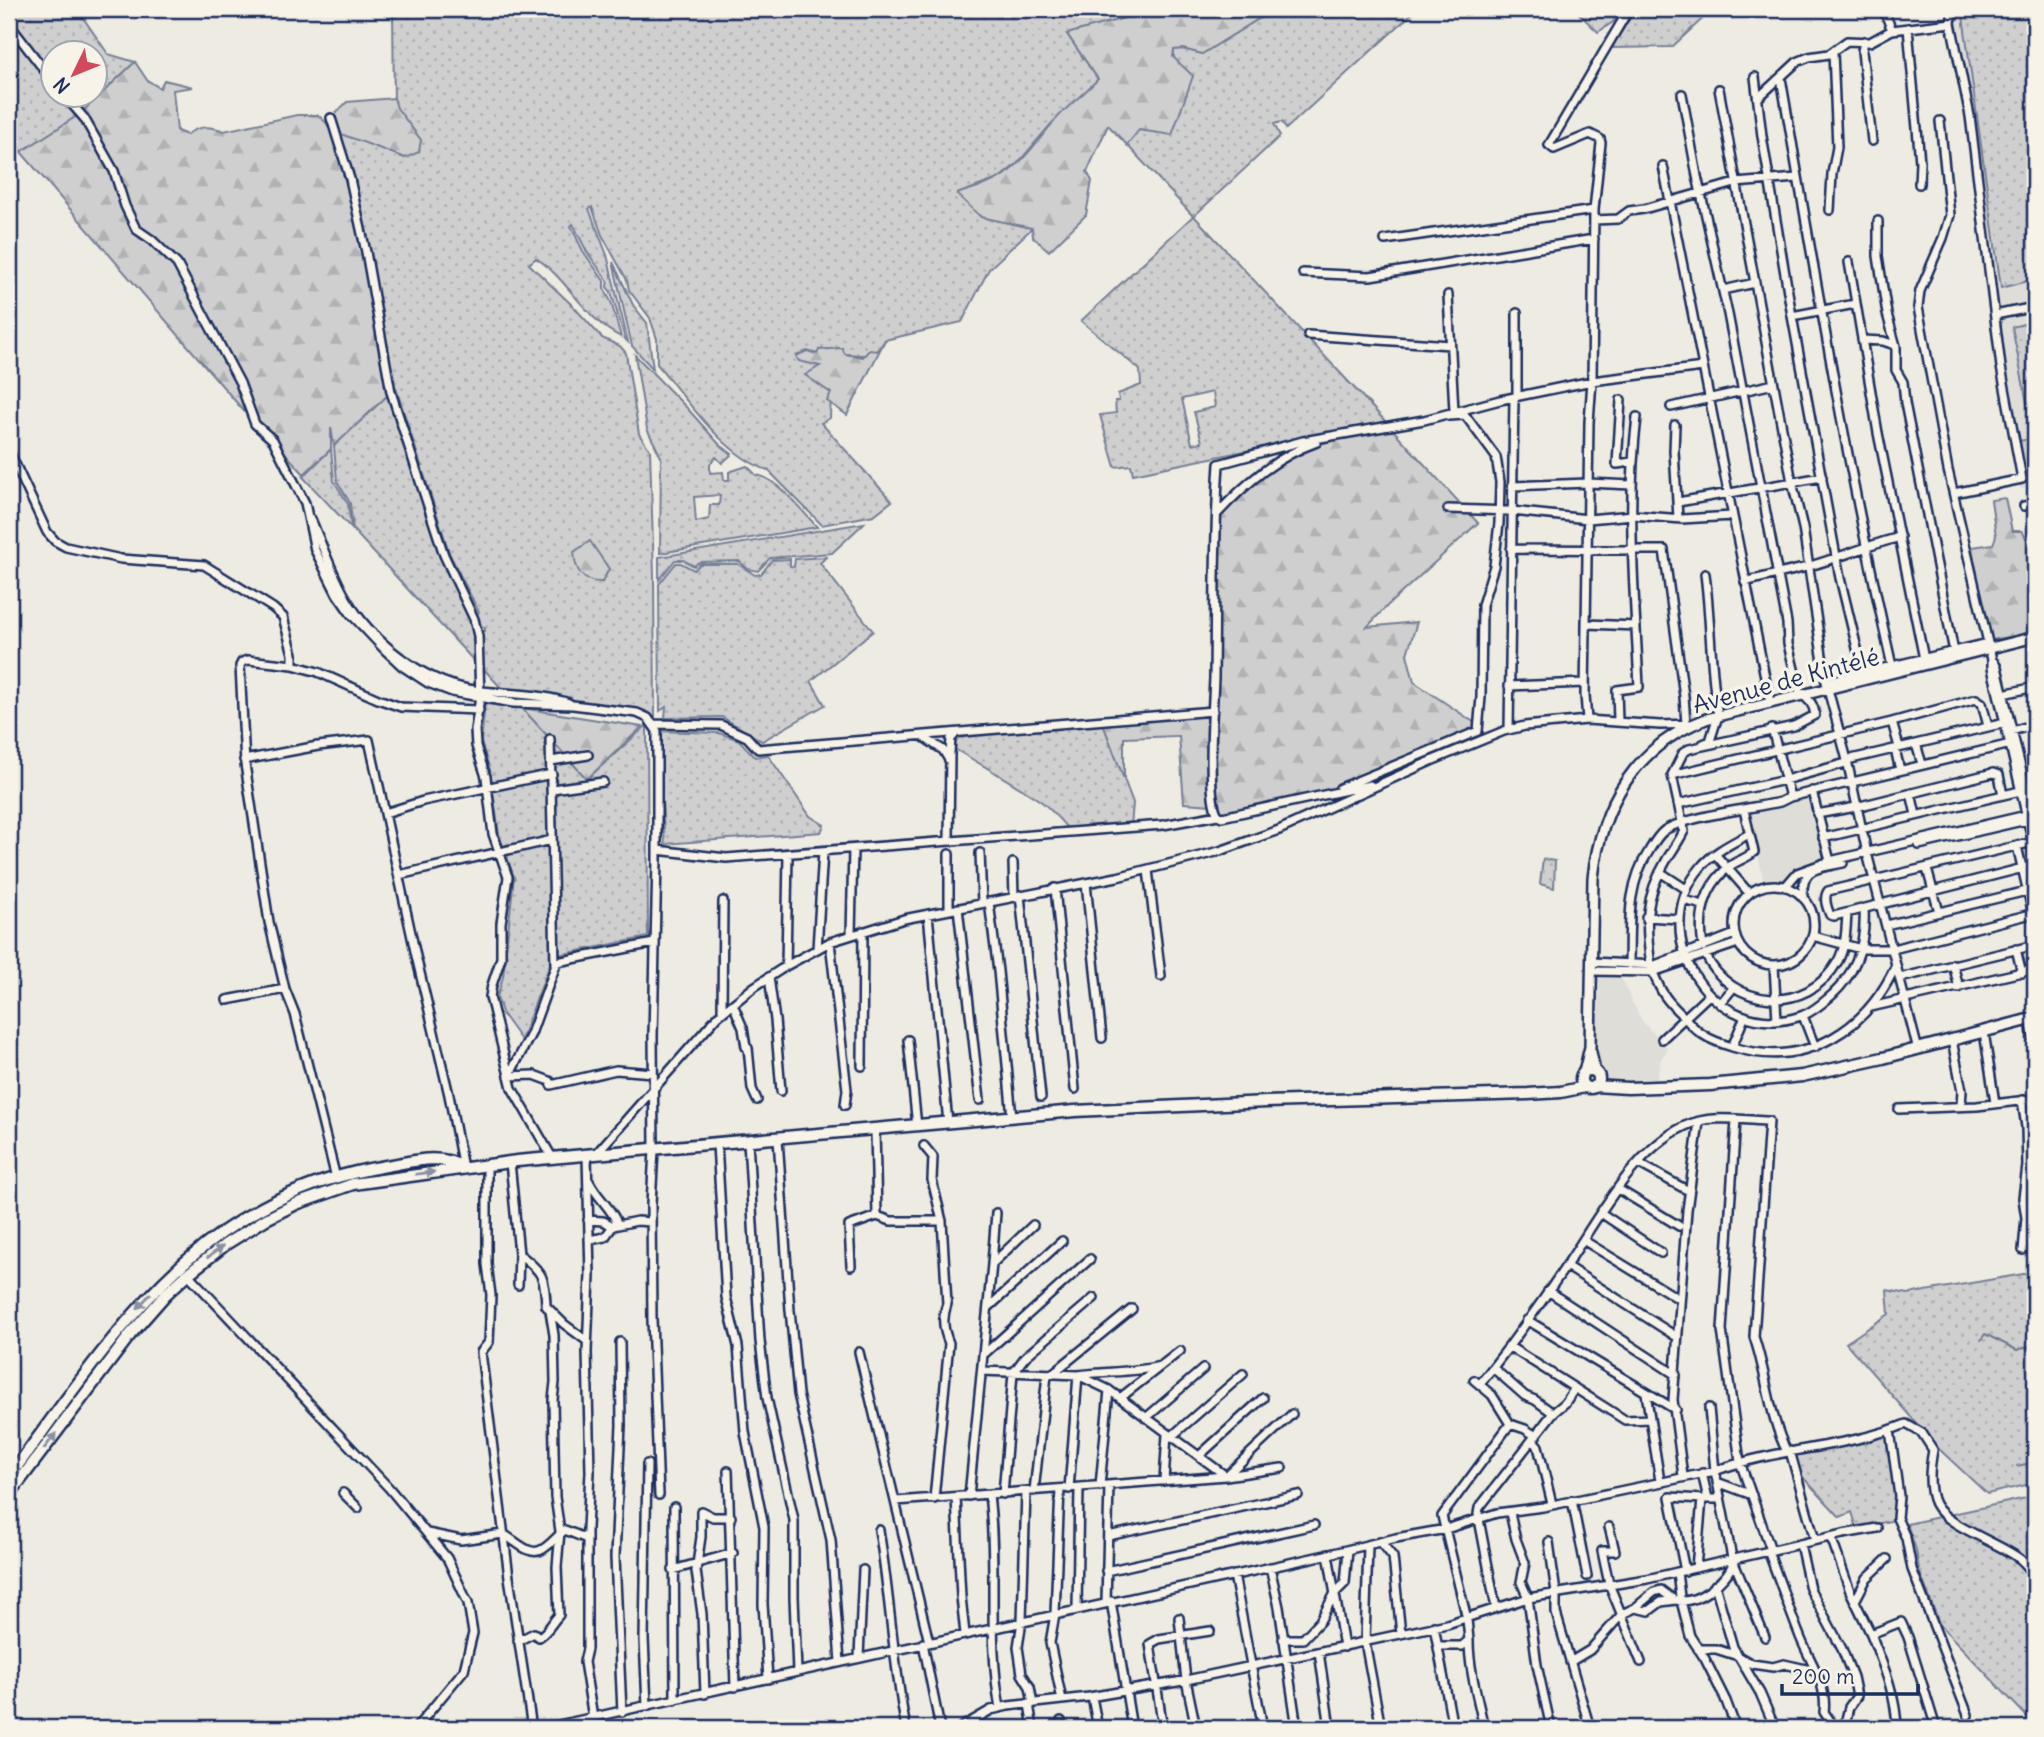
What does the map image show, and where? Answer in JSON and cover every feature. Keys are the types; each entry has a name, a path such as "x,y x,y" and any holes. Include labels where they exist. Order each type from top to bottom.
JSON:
{"highway":[{"path":"9,1495 130,1335 166,1294 188,1274 226,1244 296,1204 331,1191 372,1181 510,1162 1075,1111 1502,1095 1564,1091 1590,1080 1628,1088 1710,1085 1802,1076 1918,1050 2033,1019"},
{"path":"9,1477 122,1326 173,1271 224,1231 294,1188 374,1169 427,1160 453,1161 463,1168"}],"main road":[{"name":"Avenue de Kintélé","path":"1590,1080 1596,850 1610,806 1634,768 1689,724 1827,686 1989,646 2035,638"}],"street":[{"path":"1587,720 1585,683 1589,422 1594,210 1600,139 1590,134 1554,149 1549,142 1629,9"},
{"path":"1883,9 1892,30"},
{"path":"1953,9 1951,23 1970,116 2006,403 2022,479 1954,493"},
{"path":"1758,98 1803,59 1833,52 1847,41 1876,40 1892,30 1951,23"},
{"path":"9,24 38,62"},
{"path":"1908,28 1919,150 1919,184"},
{"path":"1864,41 1862,51 1872,141"},
{"path":"1830,210 1837,147 1833,52"},
{"path":"1755,77 1792,316 1836,558 1863,673"},
{"path":"1781,78 1838,408 1892,666"},
{"path":"1719,89 1802,526 1827,686 1861,831 1918,1050"},
{"path":"1682,94 1762,488 1787,623 1788,644 1800,694 1806,697 1815,715 1794,726 1689,749"},
{"path":"76,108 114,171 125,206 136,229 177,264 240,383 255,424 273,440 305,503 315,550 337,594 351,614 393,658 428,682 452,692 479,694 525,704 573,705 637,713 648,718 657,731 654,1150 651,1222 659,1495"},
{"path":"331,118 350,179 391,391 444,555 474,619 478,636 479,710 475,730 476,746 486,777 493,834 508,877 501,923 501,958 491,997 517,1099 553,1159"},
{"path":"1940,121 1950,215 1920,291 1918,307 1992,668 2032,818 2035,852"},
{"path":"1663,166 1770,702"},
{"path":"1594,220 1618,219 1629,211 1735,183 1797,178"},
{"path":"1385,240 1594,210"},
{"path":"1878,221 1878,256 1887,314 1896,346 1896,370 1903,382 1954,652"},
{"path":"1303,273 1370,276 1594,239"},
{"path":"1849,262 1891,503 1924,659"},
{"path":"1723,290 1755,283"},
{"path":"1448,295 1454,411"},
{"path":"1792,316 1855,304"},
{"path":"1995,315 2035,307"},
{"path":"1509,730 1511,511 1517,313"},
{"path":"1308,335 1450,345"},
{"path":"1862,340 1883,341 1896,346"},
{"path":"1431,418 1592,381 1703,367"},
{"path":"1671,407 1774,384"},
{"path":"1621,401 1617,464 1632,462"},
{"path":"1218,815 1214,805 1213,712 1219,464 1278,447 1342,434 1431,418 1465,415 1496,457 1500,482 1494,566 1482,605 1478,731 1327,794"},
{"path":"1618,721 1617,690 1639,687 1632,485 1637,417"},
{"path":"1675,425 1678,518"},
{"path":"1216,514 1241,489 1295,450 1342,434"},
{"path":"9,451 47,532 55,541 66,547 121,559 204,565 283,617 293,654 293,665"},
{"path":"1678,502 1822,477"},
{"path":"1512,486 1588,483 1632,485"},
{"path":"2024,506 2035,503"},
{"path":"1448,509 1511,511 1588,519 1633,515 1678,518 1732,516"},
{"path":"1745,582 1807,567 1865,546 1900,537"},
{"path":"593,1718 584,1662 587,1649 590,1472 587,1341 590,1275 588,1180 591,1156 722,1013 769,977 830,942 928,914 1193,859 1279,830 1473,742 1509,730 1587,720 1660,725 1689,724 1664,550 1511,549"},
{"path":"1705,574 1712,684 1721,714 1710,741 1683,753 1672,775 1683,834 1650,893 1646,918 1652,969 1667,1002 1702,1034 1732,1047 1773,1054 1791,1053 1815,1046 1844,1030 1871,1007 1884,989 1896,964"},
{"path":"1587,624 1636,626"},
{"path":"1827,686 1863,673 1989,646"},
{"path":"336,1178 269,922 244,760 240,676 242,662 248,660 293,665 318,672 401,707 479,710"},
{"path":"1992,660 1997,667 2012,731 2020,791 2032,818"},
{"path":"1509,686 1585,683"},
{"path":"2003,694 2035,687"},
{"path":"1672,775 1976,699 1982,703 1988,726"},
{"path":"653,724 721,725 747,737 758,749 1213,712"},
{"path":"2012,731 2029,726 2035,716"},
{"path":"1892,722 1898,736 1900,770"},
{"path":"1678,804 1786,780 1846,761 2005,723"},
{"path":"1772,730 1790,797"},
{"path":"950,841 951,739 956,733"},
{"path":"922,736 943,750 951,762"},
{"path":"509,1076 531,1034 555,964 550,739"},
{"path":"244,760 318,746 369,740 463,1168"},
{"path":"1629,965 1630,906 1634,882 1640,865 1661,834 1683,823 1780,802 1812,791 2012,743"},
{"path":"1916,744 1922,764"},
{"path":"551,761 588,755"},
{"path":"1817,814 1993,773 1999,775 2003,795"},
{"path":"385,813 423,801 535,776 551,775"},
{"path":"552,789 603,782"},
{"path":"657,850 726,858 1163,824 1218,815 1222,817 1384,782"},
{"path":"1812,791 1830,860"},
{"path":"1823,838 2020,791"},
{"path":"1911,793 1916,815"},
{"path":"1744,810 1754,848 1753,854 1728,868 1714,883 1703,905 1700,928 1704,951 1715,970 1732,988 1759,998 1776,1000 1809,988 1829,974 1839,960 1844,945 1847,913"},
{"path":"1803,898 1803,880 1815,869 2032,818"},
{"path":"1749,834 1702,865 1686,889 1680,919 1686,958 1698,982 1720,1004 1745,1016 1777,1021 1803,1016 1840,988 1855,965 1864,932 1864,909"},
{"path":"399,875 552,840"},
{"path":"2033,842 1927,869 1875,879 1828,891 1825,895 1830,915 1847,913 2035,864"},
{"path":"1813,936 1861,949 1893,949 2034,914 2031,890 2021,869 2017,846"},
{"path":"851,934 853,849"},
{"path":"817,949 823,851"},
{"path":"980,853 985,902 998,971 1012,1116"},
{"path":"786,966 788,854"},
{"path":"949,910 950,854"},
{"path":"1715,854 1749,893"},
{"path":"1786,887 1797,873 1830,860 1867,855"},
{"path":"1013,863 1041,1097"},
{"path":"1927,869 1939,912"},
{"path":"1148,870 1161,976"},
{"path":"1660,872 1686,889"},
{"path":"1086,883 1102,1038"},
{"path":"1771,885 1786,887 1803,898 1811,909 1813,936 1798,957 1787,963 1774,965 1753,959 1738,943 1735,934 1736,912 1749,893 1771,885"},
{"path":"1055,888 1075,1089"},
{"path":"1886,925 2031,890"},
{"path":"1684,900 1703,905"},
{"path":"722,1013 723,901"},
{"path":"958,908 980,1100"},
{"path":"928,914 948,1123"},
{"path":"1646,918 1680,919"},
{"path":"862,1066 863,931"},
{"path":"1591,966 1652,969 1704,951 1735,934"},
{"path":"830,942 847,1090 845,1105"},
{"path":"555,964 560,960 654,943"},
{"path":"1704,951 1738,943"},
{"path":"1900,978 2035,945"},
{"path":"2016,949 2022,973"},
{"path":"1953,964 1959,988"},
{"path":"1591,966 1629,965 1652,969"},
{"path":"1774,965 1777,1021"},
{"path":"1871,1007 2035,969"},
{"path":"769,977 781,1091"},
{"path":"1720,1004 1732,988"},
{"path":"227,1000 285,989"},
{"path":"1662,1039 1709,995"},
{"path":"733,1004 743,1028 752,1089 757,1100"},
{"path":"1732,1047 1745,1016"},
{"path":"1803,1016 1815,1046"},
{"path":"2033,1019 2035,1046"},
{"path":"1984,1032 1995,1103"},
{"path":"908,1040 917,1126"},
{"path":"1952,1040 1962,1091 1961,1105"},
{"path":"509,1076 534,1075 550,1081 551,1085 615,1070 653,1073"},
{"path":"1899,1109 2035,1099"},
{"path":"2022,1100 2027,1166 2023,1198 2026,1218 2023,1250"},
{"path":"1736,1120 1722,1330 1740,1462 1798,1634 1823,1688 1824,1712 1835,1728"},
{"path":"1552,1504 1534,1438 1525,1429 1510,1423 1492,1395 1477,1382 1510,1347 1638,1163 1685,1126 1699,1122 1769,1121 1754,1337 1763,1363 1776,1432 1788,1452 1815,1540"},
{"path":"1683,1476 1673,1400 1687,1210 1699,1122"},
{"path":"875,1130 877,1216"},
{"path":"778,1139 798,1394 831,1540 840,1662"},
{"path":"748,1141 760,1341 767,1398 794,1520 797,1672"},
{"path":"717,1144 726,1297 738,1346 745,1432 764,1527 763,1604 768,1679"},
{"path":"924,1146 933,1157 932,1180 942,1221 947,1304 943,1315 949,1343 934,1499"},
{"path":"510,1162 519,1254 518,1285"},
{"path":"1638,1163 1685,1189"},
{"path":"487,1165 487,1264 491,1295 489,1342 481,1352 503,1534 532,1728"},
{"path":"588,1180 595,1195 615,1216 616,1225"},
{"path":"1618,1189 1679,1226"},
{"path":"969,1496 996,1213"},
{"path":"1601,1213 1661,1253"},
{"path":"851,1266 849,1226 877,1216 891,1221 942,1221"},
{"path":"588,1220 616,1225 637,1221 651,1222"},
{"path":"589,1241 604,1237 616,1225"},
{"path":"992,1264 1033,1225"},
{"path":"1583,1240 1679,1300"},
{"path":"989,1307 1062,1241"},
{"path":"519,1254 540,1271 545,1281 546,1306 587,1341"},
{"path":"984,1355 1090,1259"},
{"path":"1566,1266 1677,1338"},
{"path":"188,1274 371,1469 447,1558 468,1603 473,1633 464,1670 416,1728"},
{"path":"1548,1291 1676,1375"},
{"path":"1003,1494 1013,1373 1025,1357 1094,1298"},
{"path":"1033,1728 1030,1687 1022,1674 1018,1647 1030,1492 1049,1375 1132,1309"},
{"path":"518,1641 534,1633 539,1637 545,1634 550,1623 559,1615 557,1567 560,1534 555,1497 554,1335 550,1311"},
{"path":"1527,1320 1676,1410"},
{"path":"620,1342 621,1425 615,1558 622,1712"},
{"path":"1510,1347 1625,1420 1650,1419"},
{"path":"1120,1398 1180,1350"},
{"path":"859,1352 896,1501 926,1643 940,1728"},
{"path":"982,1371 1078,1375 1107,1370 1147,1370 1160,1366"},
{"path":"1493,1368 1525,1396 1553,1413"},
{"path":"1146,1418 1203,1369"},
{"path":"1164,1481 1169,1436 1243,1374"},
{"path":"1078,1375 1120,1398 1226,1476"},
{"path":"1062,1700 1050,1643 1078,1375"},
{"path":"1496,1608 1478,1519 1479,1508 1553,1413 1565,1403 1574,1388"},
{"path":"1100,1486 1108,1390"},
{"path":"1646,1393 1660,1481"},
{"path":"1199,1456 1263,1398"},
{"path":"1709,1408 1715,1471 1732,1560 1765,1637"},
{"path":"1226,1476 1292,1414"},
{"path":"1484,1728 1469,1667 1467,1619 1442,1516 1510,1423"},
{"path":"545,1728 1380,1541 1446,1529 1497,1513 1510,1513 1715,1471 1740,1462 1890,1430 1906,1424 1922,1433 1933,1450 1931,1488 1933,1501 1941,1514 2021,1560 2035,1575"},
{"path":"1890,1430 1899,1496 1898,1518 1906,1538 1912,1569 1968,1715"},
{"path":"647,1464 644,1639 647,1706"},
{"path":"896,1501 1226,1476 1282,1468"},
{"path":"728,1471 733,1553 735,1687"},
{"path":"1696,1568 1705,1499 1702,1473"},
{"path":"1717,1482 1752,1495"},
{"path":"1109,1485 1108,1602 1132,1728"},
{"path":"1077,1609 1079,1488"},
{"path":"343,1493 358,1508"},
{"path":"989,1495 993,1526 994,1678 1000,1708"},
{"path":"1108,1536 1298,1495"},
{"path":"956,1497 965,1634"},
{"path":"1720,1499 1670,1497 1681,1571 1679,1600 1690,1636 1726,1701 1736,1728"},
{"path":"1572,1500 1587,1576"},
{"path":"674,1507 675,1700"},
{"path":"705,1694 702,1614 696,1562 702,1511 713,1517 731,1517"},
{"path":"1510,1513 1525,1563 1521,1582 1528,1598 1537,1665 1550,1728"},
{"path":"1107,1571 1314,1525"},
{"path":"1609,1527 1615,1551 1602,1551 1609,1584 1642,1662"},
{"path":"960,1728 1000,1708 1092,1697 1186,1680 1467,1619 1528,1598 1696,1568 1877,1528"},
{"path":"427,1533 461,1540 503,1534 526,1550 536,1552 565,1530 587,1539"},
{"path":"879,1530 890,1596 897,1681 906,1728"},
{"path":"1830,1537 1887,1675 1896,1706 1897,1728"},
{"path":"1380,1541 1393,1557 1401,1634"},
{"path":"1549,1542 1556,1613 1590,1728"},
{"path":"1800,1544 1810,1589 1842,1649 1853,1677 1857,1696 1849,1707 1844,1728"},
{"path":"1367,1545 1365,1642 1381,1728"},
{"path":"1283,1639 1303,1639 1320,1621 1335,1593 1345,1583 1348,1550"},
{"path":"674,1570 733,1553"},
{"path":"1328,1554 1344,1647"},
{"path":"1855,1601 1867,1578 1887,1559"},
{"path":"1635,1608 1649,1611 1661,1602 1706,1595 1731,1571 1732,1560"},
{"path":"1270,1567 1297,1728"},
{"path":"859,1657 863,1570"},
{"path":"1234,1575 1263,1728"},
{"path":"1715,1585 1718,1602 1738,1656 1760,1693 1775,1728"},
{"path":"1570,1662 1590,1650 1622,1614 1635,1608 1658,1590 1679,1600"},
{"path":"1179,1618 1186,1680 1196,1728"},
{"path":"1871,1634 1901,1622 1909,1637 1936,1728"},
{"path":"1434,1626 1453,1728"},
{"path":"1163,1728 1150,1644 1159,1639 1210,1631"},
{"path":"1438,1646 1462,1646 1469,1640"},
{"path":"1698,1649 1716,1649 1752,1664 1773,1667 1784,1664 1815,1671"},
{"path":"1319,1652 1331,1728"},
{"path":"1092,1697 1098,1728"}],"shaded area":[{"path":"1952,9 2035,9 2035,485 2020,489 1993,348"},
{"path":"1810,794 1827,859 1805,866 1783,883 1764,882 1748,812 1788,803 1792,798"},
{"path":"1591,972 1620,974 1643,1022 1668,1049 1661,1059 1656,1083 1625,1085 1610,1082 1596,1072"}],"green space":[{"path":"9,9 77,9 97,38 38,38 38,108 86,108 21,152 9,125"},
{"path":"393,9 1157,9 1067,34 1098,79 1052,123 1018,163 998,179 957,194 981,217 1032,228 989,269 962,322 885,340 876,351 868,355 844,354 841,348 819,350 821,366 806,375 831,393 830,418 821,423 892,501 874,515 822,525 768,470 737,453 707,425 657,364 657,339 650,318 629,290 627,280 602,235 592,207 589,209 607,255 628,342 607,287 608,281 587,252 573,224 571,226 583,251 604,281 621,337 597,321 558,277 536,258 529,264 602,338 620,346 626,353 639,434 650,450 655,719 646,713 503,690 482,667 482,631 485,631 485,628 479,625 476,615 479,612 450,555 396,388 391,392 335,131 405,158 419,147 421,140 394,105","holes":["589,542 609,569 602,582"]},
{"path":"1157,9 1280,9 1260,18 1202,54 1183,49 1174,50 1173,57 1193,76 1172,135 1139,130 1127,145 1108,125 1087,172 1092,181 1086,215 1049,251 1033,237 1032,228 981,217 957,194 988,184 1007,173 1059,116 1098,79 1067,34"},
{"path":"1280,9 1417,9 1286,129 1282,122 1274,124 1280,136 1194,216 1386,422 1133,474 1131,465 1115,467 1100,415 1116,413 1115,401 1119,401 1118,394 1141,385 1140,370 1081,321 1193,216 1127,145 1138,130 1172,134 1174,50 1183,49 1202,54 1260,18","holes":["1213,392 1215,407 1194,412 1202,442 1192,444 1182,399"]},
{"path":"1574,9 1622,9 1613,22 1598,32"},
{"path":"1636,9 1713,9 1672,47 1611,48"},
{"path":"1962,9 2035,9 2035,279 2001,288"},
{"path":"108,54 135,62 108,88"},
{"path":"135,62 147,80 160,88 164,80 193,87 173,90 177,131 187,135 200,128 209,127 224,131 297,115 318,115 334,130 331,118 347,102 394,98 397,108 421,140 419,152 405,158 336,132 366,252 391,392 334,446 331,427 331,449 304,474 255,424 21,152 86,108 108,108 108,88"},
{"path":"613,262 633,305 647,323 653,369 632,346"},
{"path":"2035,321 2035,401 2027,403 2012,327"},
{"path":"885,340 847,415 827,401 831,393 805,375 820,366 799,361 796,356 807,351 817,354 819,350 842,348 845,354 863,357 869,350 878,351"},
{"path":"635,355 719,444 732,454 722,463 716,457 710,464 710,473 723,472 724,480 729,480 729,472 747,466 756,475 780,488 817,527 660,553 661,457 647,429","holes":["720,495 719,505 710,505 709,519 696,522 694,497"]},
{"path":"388,395 442,560 466,608 474,634 475,662 353,530 350,503 337,481 334,446"},
{"path":"1393,430 1478,523 1367,627 1417,622 1407,654 1414,682 1478,725 1478,731 1327,794 1222,817 1213,805 1184,803 1179,736 1124,738 1124,779 1102,721 1213,711 1214,757 1219,517 1264,475 1294,455 1329,441"},
{"path":"2035,438 2035,476 2022,479 2014,442"},
{"path":"331,449 334,481 348,504 351,528 303,477"},
{"path":"2005,498 2012,531 2022,531 2035,553 2035,632 1992,640 1987,630 1972,547 1993,544 1996,536 1991,500"},
{"path":"864,523 832,553 770,558 758,571 748,569 739,561 699,562 694,566 683,560 675,560 659,580 659,557"},
{"path":"590,541 609,569 602,582 584,577 576,564 574,552"},
{"path":"826,557 820,563 873,631 811,681 825,705 762,741 722,717 665,718 666,707 660,711 659,584 676,563 694,570 700,564 738,564 755,575 761,574 772,560 790,559 790,566 794,567 795,559"},
{"path":"485,704 522,708 587,779 647,725 648,937 553,956 521,1040 503,1015 497,997 503,977 514,877 499,834 490,770 481,742"},
{"path":"522,708 642,727 587,779"},
{"path":"1102,721 1133,803 1131,827 1070,831 1039,800 951,747 956,733"},
{"path":"657,731 719,733 739,740 755,757 768,755 810,816 824,825 821,832 665,844"},
{"path":"1543,859 1555,861 1554,888 1540,884"},
{"path":"2035,1272 2035,1483 1987,1494 1938,1448 1846,1343 1889,1314 1887,1290 1908,1294"},
{"path":"1888,1433 1897,1496 1895,1520 1857,1528 1852,1512 1840,1517 1798,1472 1793,1454"},
{"path":"2035,1496 2035,1715 2030,1720 1940,1625 1919,1570 1916,1550 1907,1524"}],"waterway":[{"path":"1981,1340 1985,1334 2017,1350 2035,1345"},
{"path":"2017,1466 2035,1462"}]}
